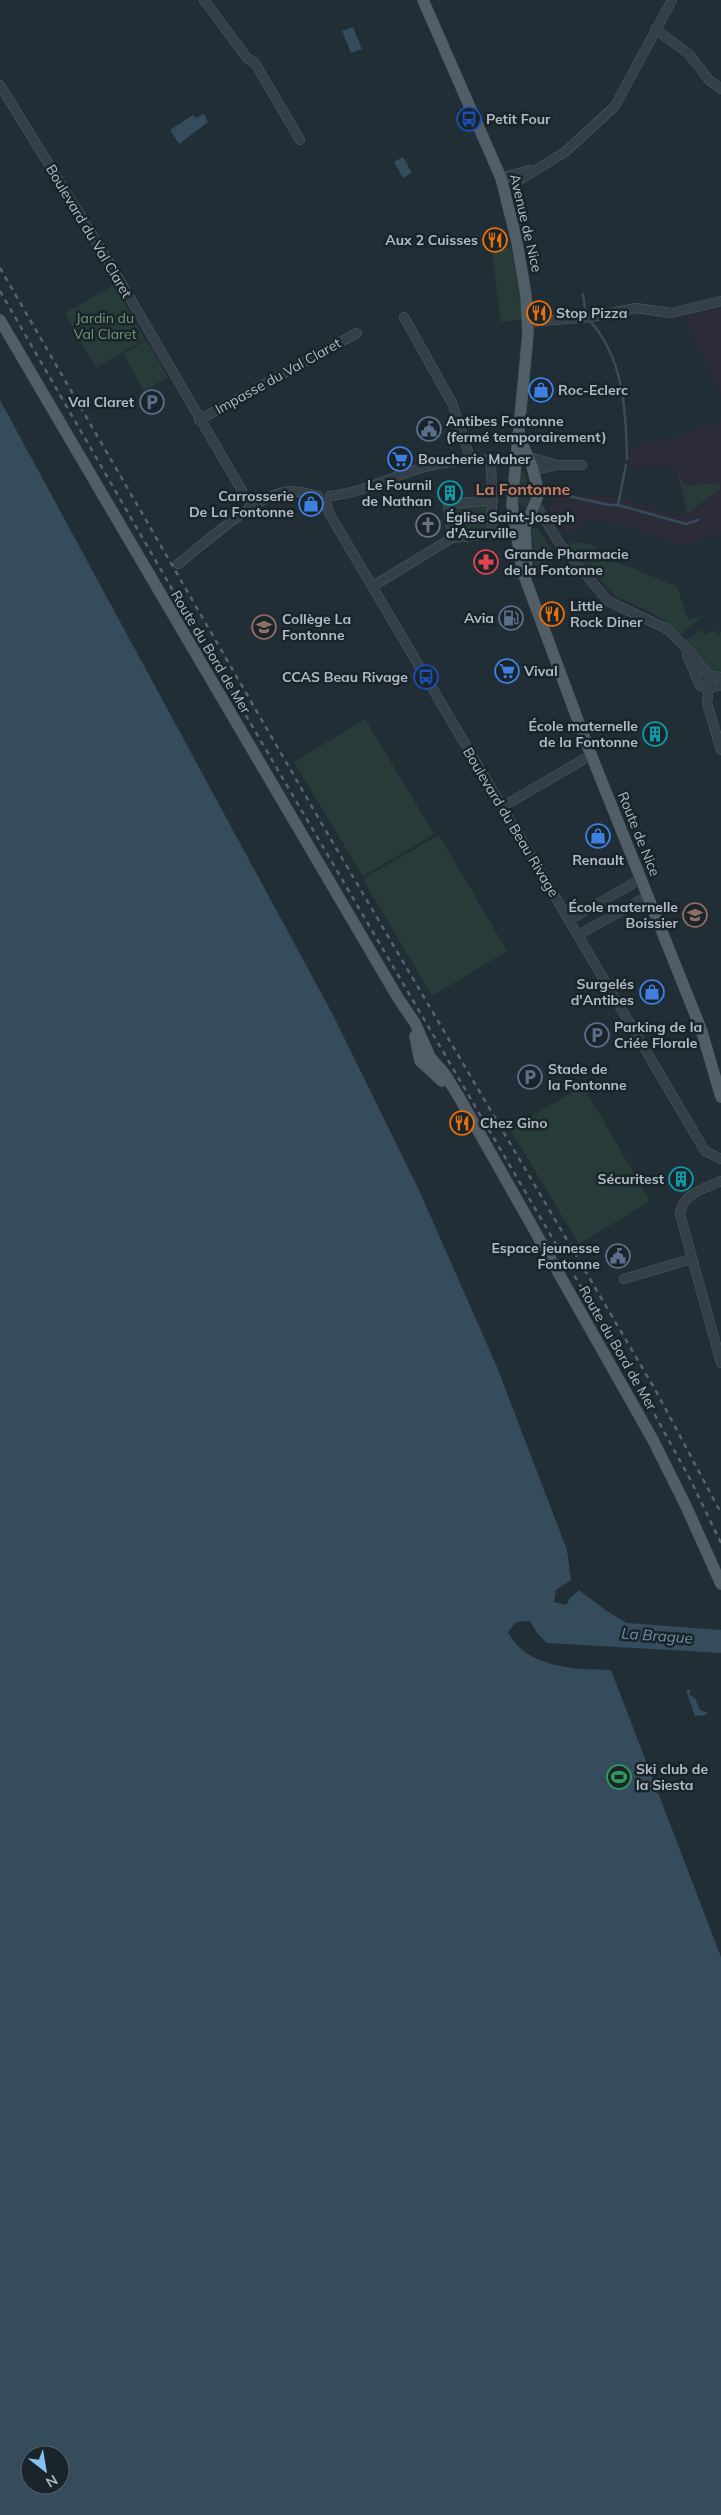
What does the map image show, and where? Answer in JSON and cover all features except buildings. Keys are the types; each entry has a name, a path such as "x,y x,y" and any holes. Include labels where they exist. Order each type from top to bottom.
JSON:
{"main road":[{"name":"Avenue de Nice","path":"423,0 503,184 518,251 528,322 512,517 519,559 527,582"},
{"name":"Route du Bord de Mer","path":"0,320 398,998 425,1058 462,1107 649,1432 685,1504 721,1584"},
{"name":"Avenue de Nice","path":"520,437 529,457 539,493 525,528 527,582"},
{"path":"516,462 529,457"},
{"path":"516,462 529,470 537,483"},
{"path":"514,491 516,505 530,516"},
{"name":"Route de Nice","path":"527,582 591,754 701,1029 721,1097"}],"street":[{"path":"204,0 247,58 255,63 300,140"},
{"path":"503,184 565,152 615,106 672,0"},
{"path":"655,29 689,54 709,80 721,89"},
{"name":"Boulevard du Val Claret","path":"0,85 112,267 199,420 252,508"},
{"path":"528,322 591,317 636,308 671,313 721,301"},
{"path":"404,317 452,403 471,461"},
{"name":"Impasse du Val Claret","path":"199,420 357,333"},
{"path":"529,457 557,465"},
{"path":"178,564 252,508 280,493 296,491 325,498 360,490 423,468 471,461 516,462"},
{"path":"373,586 452,538 493,534 491,461"},
{"path":"533,470 557,465 582,465"},
{"name":"Boulevard du Beau Rivage","path":"325,498 329,513 502,807 581,934"},
{"path":"452,538 448,504 493,500"},
{"path":"536,504 547,526 560,544 608,601 667,629 710,677 721,677"},
{"path":"530,516 547,526"},
{"path":"678,640 700,686 708,689 721,686"},
{"path":"710,677 707,703 721,750"},
{"path":"502,807 591,754"},
{"path":"572,918 641,879"},
{"path":"648,896 581,934 705,1151 721,1159"},
{"path":"721,1181 689,1195 681,1206 680,1214 721,1362"},
{"path":"624,1279 691,1258"}],"shaded area":[{"path":"721,307 721,396 686,317"},
{"path":"721,421 721,532 682,546 639,530 590,519 568,534 549,510 555,491 577,495 617,497 674,515 683,517 687,515 673,466 628,466 629,448 665,441"}],"green space":[{"path":"511,246 523,319 501,322 492,254"},
{"name":"Jardin du Val Claret","path":"114,285 145,339 96,368 65,313"},
{"path":"146,340 168,377 144,391 123,354"},
{"path":"677,470 685,486 716,483 719,484 720,489 688,513"},
{"path":"522,471 525,472 530,497 526,508 519,504 518,475"},
{"path":"488,504 489,531 456,534 454,507"},
{"path":"532,528 537,528 558,559 540,566 541,570 534,571"},
{"path":"583,542 596,547 594,552 677,587 688,620 705,615 681,634 658,616 614,595 567,544"},
{"path":"702,629 705,635 715,630 717,635 721,632 721,674 707,670 687,640"},
{"path":"365,719 434,834 363,876 294,762"},
{"path":"439,835 507,951 432,996 363,879"},
{"path":"583,1086 650,1201 579,1244 510,1129"}],"water":[{"path":"353,27 362,49 351,53 342,31"},
{"path":"204,114 208,122 179,144 170,130 193,115 196,118"},
{"path":"403,157 412,173 403,178 394,162"},
{"name":"La Brague","path":"0,400 332,1013 419,1190 497,1367 567,1550 571,1580 556,1590 554,1602 566,1605 570,1598 579,1590 608,1612 627,1623 721,1630 721,1653 547,1643 537,1633 530,1621 516,1622 508,1632 516,1644 539,1660 553,1665 611,1670 721,1957 721,2515 0,2515"},
{"path":"686,1690 691,1690 689,1695 695,1698 700,1710 708,1713 695,1716"}],"waterway":[{"path":"583,294 586,315"},
{"path":"589,320 601,335 610,351 621,385 626,422 627,459"},
{"path":"559,494 609,505 618,505 626,465"},
{"path":"618,505 686,524 698,520"}],"railway":[{"path":"0,268 326,831 656,1391 721,1513"},
{"path":"0,291 187,615 638,1384 691,1481 721,1543"}],"place":[{"name":"Petit Four","path":"469,119"},
{"name":"Aux 2 Cuisses","path":"495,240"},
{"name":"Stop Pizza","path":"539,313"},
{"name":"Roc-Eclerc","path":"541,390"},
{"name":"Val Claret","path":"152,402"},
{"name":"Antibes Fontonne (fermé temporairement)","path":"429,429"},
{"name":"Boucherie Maher","path":"400,459"},
{"name":"Le Fournil de Nathan","path":"450,493"},
{"name":"Carrosserie De La Fontonne","path":"311,504"},
{"name":"Église Saint-Joseph d'Azurville","path":"428,525"},
{"name":"Grande Pharmacie de la Fontonne","path":"486,562"},
{"name":"Little Rock Diner","path":"552,614"},
{"name":"Avia","path":"511,618"},
{"name":"Collège La Fontonne","path":"264,627"},
{"name":"Vival","path":"507,671"},
{"name":"CCAS Beau Rivage","path":"426,677"},
{"name":"École maternelle de la Fontonne","path":"655,734"},
{"name":"Renault","path":"598,836"},
{"name":"École maternelle Boissier","path":"695,915"},
{"name":"Surgelés d'Antibes","path":"652,992"},
{"name":"Parking de la Criée Florale","path":"597,1035"},
{"name":"Stade de la Fontonne","path":"530,1077"},
{"name":"Chez Gino","path":"462,1123"},
{"name":"Sécuritest","path":"681,1179"},
{"name":"Espace jeunesse Fontonne","path":"618,1256"},
{"name":"Ski club de la Siesta","path":"619,1777"}],"district":[{"name":"La Fontonne","path":"523,489"}]}
